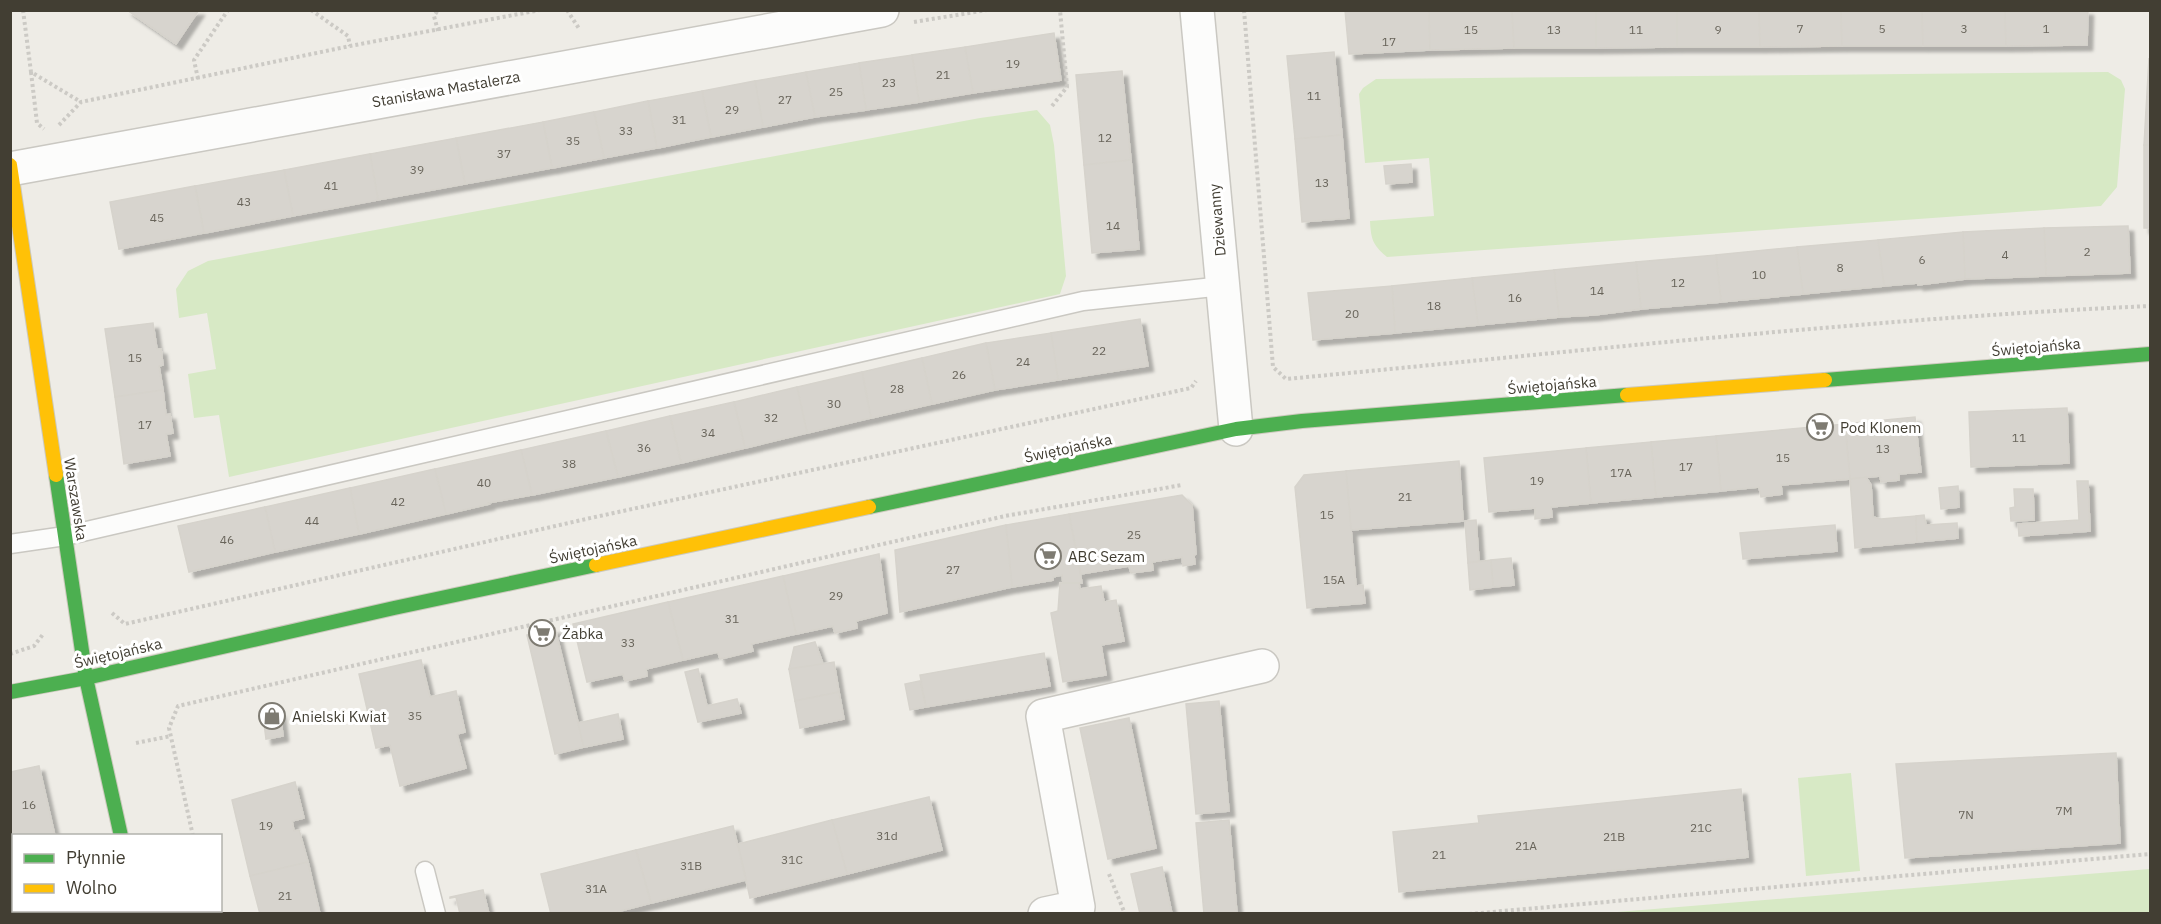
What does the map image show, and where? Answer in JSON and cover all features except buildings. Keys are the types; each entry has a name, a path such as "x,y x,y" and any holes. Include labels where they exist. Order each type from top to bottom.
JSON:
{"street":[{"name":"Dziewanny","path":"1197,10 1236,429"},
{"name":"Stanisława Mastalerza","path":"11,168 894,17"},
{"name":"Warszawska","path":"11,168 86,678 121,834"},
{"name":"Świętojańska","path":"10,692 86,678 394,608 1236,429 1326,419 2151,354"},
{"path":"1045,914 1078,906 1043,716 1262,666"}],"lane":[{"path":"10,544 65,536 1083,301 1223,286"},
{"path":"425,871 436,914"}],"path":[{"path":"23,10 37,123 50,135"},
{"path":"198,79 194,60 228,10"},
{"path":"311,10 348,36 350,46"},
{"path":"438,10 434,16 438,31"},
{"path":"58,127 81,102 350,46 540,10"},
{"path":"894,17 987,10"},
{"path":"1052,106 1067,87 1060,10"},
{"path":"1244,10 1273,367 1286,379 1766,332 2048,311 2151,306"},
{"path":"31,72 81,102"},
{"path":"105,607 125,624 575,522 1191,388 1198,378"},
{"path":"193,834 170,728 178,706 1005,516 1182,485"},
{"path":"132,744 171,736"},
{"path":"1469,914 2151,854"}],"green space":[{"path":"2108,72 2121,80 2125,89 2117,187 2101,206 1387,257 1372,238 1370,221 1434,216 1429,158 1365,163 1359,94 1363,88 1376,79"},
{"path":"1037,110 1050,125 1054,145 1066,276 1060,294 229,477 219,415 194,418 188,374 216,369 207,313 179,318 176,289 188,271 208,261 980,118"},
{"path":"1851,773 1860,871 1806,876 1798,778"},
{"path":"2150,869 2150,913 1605,913"}],"traffic: fast":[{"path":"1825,380 2150,354"},
{"path":"869,507 1236,429 1302,421 1627,395"},
{"path":"56,475 86,678 121,834"},
{"path":"10,692 86,678 596,565"}],"traffic: slow":[{"path":"10,165 56,475"},
{"path":"1627,395 1825,380"},
{"path":"596,565 869,507"}],"place":[{"name":"Pod Klonem","path":"1820,427"},
{"name":"ABC Sezam","path":"1048,556"},
{"name":"Żabka","path":"542,633"},
{"name":"Anielski Kwiat","path":"272,716"}]}
